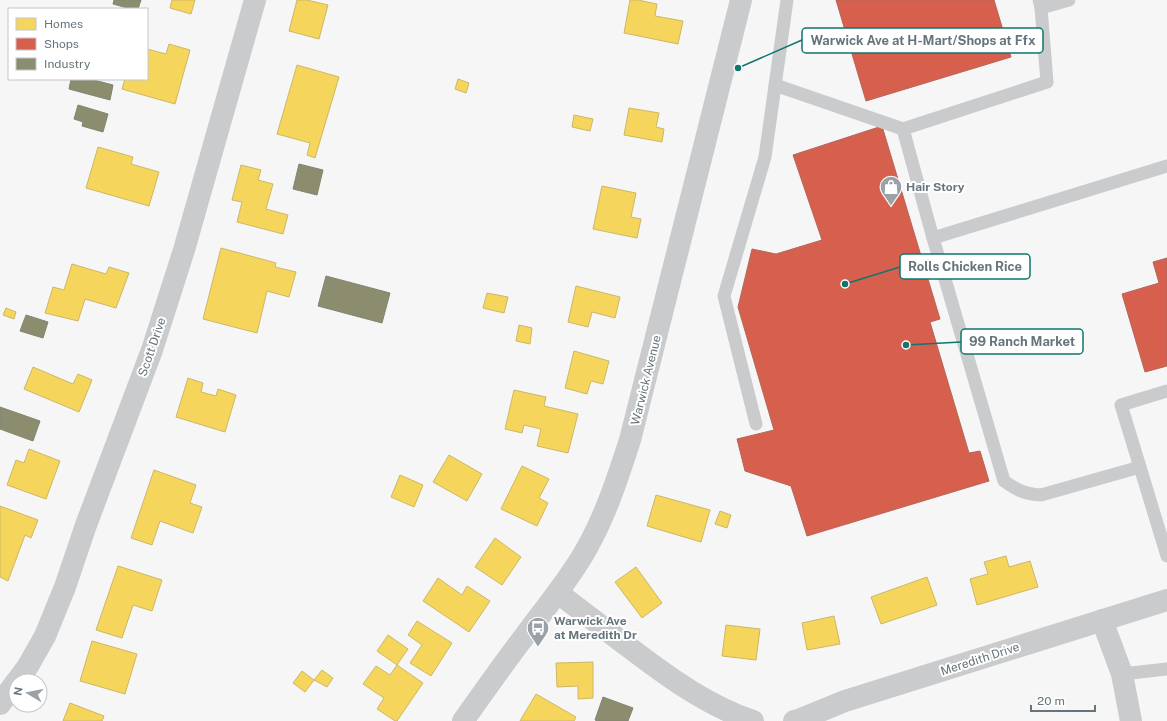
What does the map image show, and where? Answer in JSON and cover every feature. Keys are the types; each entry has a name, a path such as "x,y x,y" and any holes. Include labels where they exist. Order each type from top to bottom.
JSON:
{"street":[{"name":"Scott Drive","path":"22,673 28,666 44,636 65,587 86,526 152,350 184,250 255,0"},
{"name":"Warwick Avenue","path":"463,721 523,638 558,593 587,549 615,487 630,440 741,0"},
{"path":"558,593 688,690 737,715 753,721"},
{"name":"Meredith Drive","path":"794,721 845,701 1167,600"},
{"path":"1102,620 1122,674 1131,721"},
{"name":"Scott Drive","path":"0,704 8,692"}],"lane":[{"path":"756,424 724,296 765,158 787,0"},
{"path":"775,85 902,129 1047,82 1040,4 1069,0"},
{"path":"902,129 1004,481 1015,489 1028,494 1040,495 1140,467"},
{"path":"933,238 1167,166"},
{"path":"1167,391 1121,405 1167,556"},
{"path":"1122,674 1167,669"}],"building: Homes":[{"path":"172,0 195,0 191,14 170,8"},
{"path":"297,0 307,0 328,5 319,39 289,31"},
{"path":"630,0 657,4 655,16 683,21 678,44 624,33"},
{"path":"169,44 190,50 175,104 122,89 125,80 148,80 148,49 166,54"},
{"path":"297,65 339,77 315,158 307,155 310,143 277,134"},
{"path":"458,79 469,83 466,93 455,89"},
{"path":"629,108 659,113 656,127 664,129 662,142 624,135"},
{"path":"574,115 593,119 590,131 572,127"},
{"path":"98,147 133,157 131,164 159,172 149,206 86,188"},
{"path":"241,165 261,170 258,180 273,184 266,209 288,215 283,234 237,222 242,202 232,200"},
{"path":"602,186 636,193 631,217 641,219 637,238 593,229"},
{"path":"221,248 276,263 275,267 296,272 289,297 267,291 257,333 203,319"},
{"path":"72,264 106,274 109,267 129,273 116,308 85,299 78,321 45,313 53,287 64,290"},
{"path":"576,286 620,297 615,318 592,312 588,327 568,322"},
{"path":"487,293 508,297 504,313 483,308"},
{"path":"6,308 16,312 14,319 3,315"},
{"path":"519,325 532,328 530,344 516,341"},
{"path":"574,351 609,361 603,384 591,381 587,394 565,388"},
{"path":"33,367 73,384 78,374 92,380 79,412 24,389"},
{"path":"188,378 203,383 201,392 216,396 218,389 236,395 225,432 176,417"},
{"path":"514,390 546,397 544,406 578,414 568,453 537,446 541,429 524,425 522,433 505,429"},
{"path":"29,449 60,461 46,499 7,485 16,460 24,463"},
{"path":"449,455 482,474 467,501 433,482"},
{"path":"522,466 549,479 539,498 548,503 537,526 501,509"},
{"path":"154,470 196,485 190,503 202,507 193,533 160,521 152,545 131,538"},
{"path":"400,475 423,485 414,507 391,497"},
{"path":"656,495 710,510 701,542 647,526"},
{"path":"0,506 38,520 31,538 25,535 8,581 0,577"},
{"path":"720,511 731,515 727,528 715,524"},
{"path":"495,538 521,557 502,585 475,567"},
{"path":"1006,556 1009,567 1030,561 1038,587 977,605 970,579 988,574 984,562"},
{"path":"118,566 162,580 152,611 133,605 122,638 96,630"},
{"path":"636,567 662,603 642,618 615,582"},
{"path":"927,577 937,605 881,624 871,597"},
{"path":"438,578 462,595 467,586 490,601 469,632 423,601"},
{"path":"834,616 840,644 807,650 802,623"},
{"path":"417,621 452,643 431,676 410,663 422,645 408,635"},
{"path":"726,625 760,629 756,660 722,656"},
{"path":"388,635 408,649 397,665 377,651"},
{"path":"92,641 137,654 125,694 80,681"},
{"path":"593,662 593,698 578,699 578,686 557,687 556,663"},
{"path":"397,665 423,683 397,721 395,721 377,709 384,698 363,684 376,666 390,675"},
{"path":"322,670 333,678 327,687 314,680"},
{"path":"302,671 314,680 305,692 293,683"},
{"path":"536,694 576,717 574,721 520,721"},
{"path":"70,703 104,716 102,721 63,721"}],"building: Shops":[{"path":"836,0 994,0 1011,57 866,101"},
{"path":"882,126 940,319 930,322 969,453 980,451 989,481 807,536 791,486 745,471 737,439 774,430 738,307 752,249 776,254 822,240 793,155"},
{"path":"1167,258 1167,366 1145,372 1122,294 1159,283 1153,262"}],"building: Industry":[{"path":"114,0 141,0 138,8 127,8 113,4"},
{"path":"71,80 94,80 113,85 110,100 69,89"},
{"path":"78,105 108,114 103,132 82,126 83,122 74,119"},
{"path":"299,164 323,170 317,195 293,189"},
{"path":"326,276 390,293 382,323 318,306"},
{"path":"26,315 48,322 43,338 20,331"},
{"path":"0,407 40,421 33,441 0,429"},
{"path":"603,697 633,708 628,721 595,720"}],"place":[{"name":"Warwick Ave at H-Mart/Shops at Ffx","path":"738,68"},
{"name":"Hair Story","path":"891,206"},
{"name":"Rolls Chicken Rice","path":"845,284"},
{"name":"99 Ranch Market","path":"906,345"},
{"name":"Warwick Ave at Meredith Dr","path":"538,648"}]}
